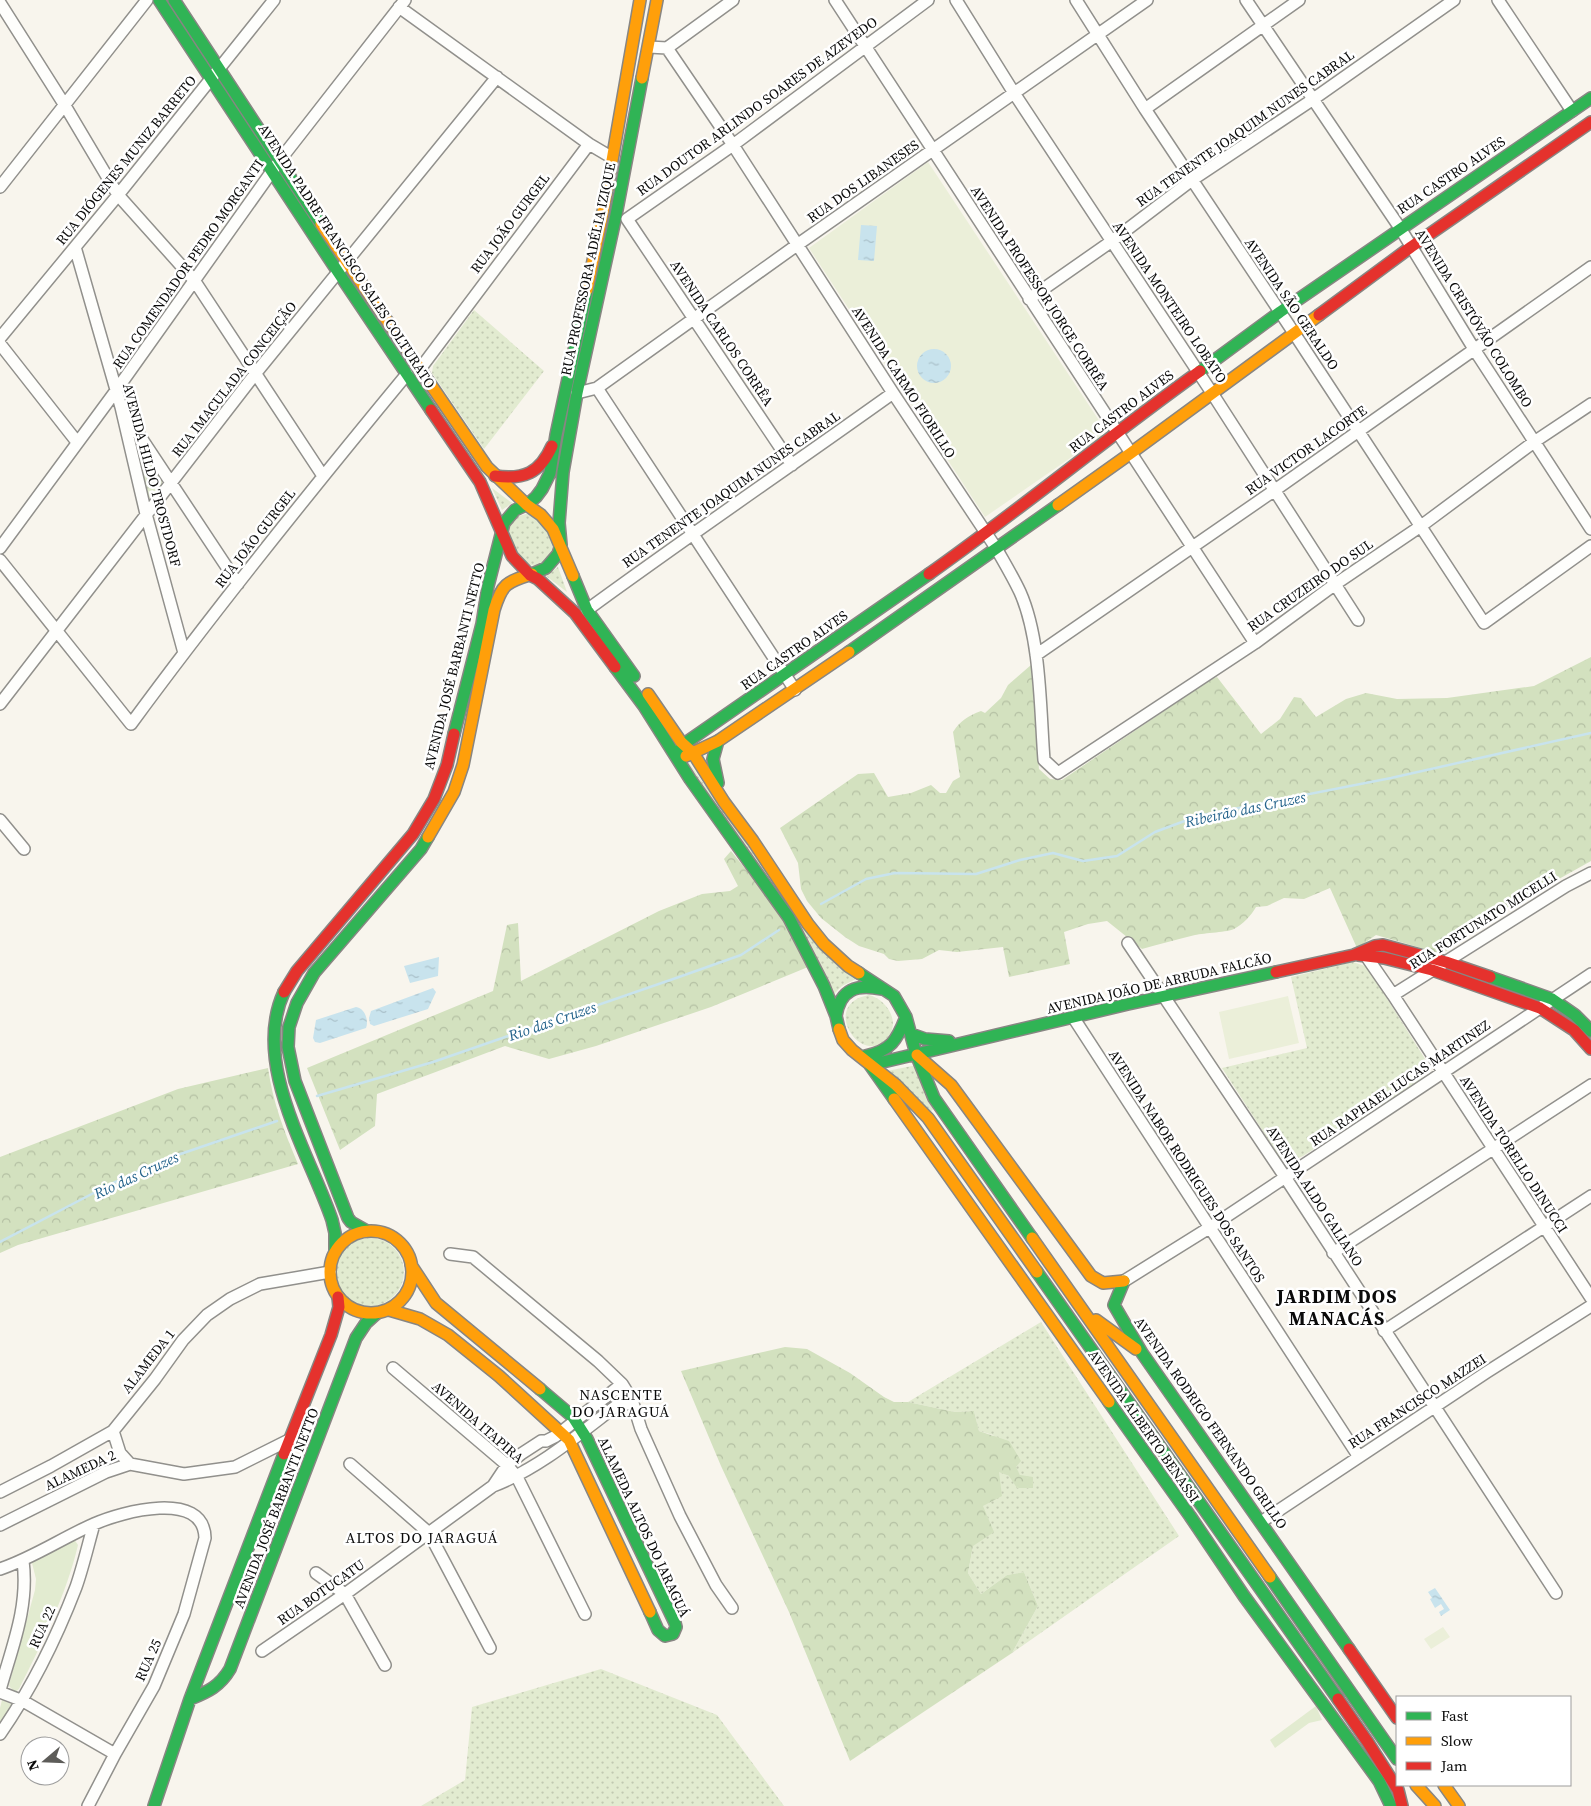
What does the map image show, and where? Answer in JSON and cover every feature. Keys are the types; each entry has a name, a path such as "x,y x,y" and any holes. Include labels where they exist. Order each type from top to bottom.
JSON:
{"street":[{"path":"0,187 147,0"},
{"name":"AVENIDA PADRE FRANCISCO SALES COLTURATO","path":"159,0 338,272 480,482 501,532"},
{"name":"AVENIDA PADRE FRANCISCO SALES COLTURATO","path":"174,0 346,262 487,468 527,505"},
{"name":"RUA DIÓGENES MUNIZ BARRETO","path":"0,338 118,195 274,0"},
{"name":"RUA PROFESSORA ADÉLIA IZIQUE","path":"527,505 543,489 551,474 556,435 603,212 640,0"},
{"name":"RUA PROFESSORA ADÉLIA IZIQUE","path":"562,545 559,522 563,472 577,393 616,214 658,0"},
{"path":"632,41 649,47 667,48 733,0"},
{"name":"AVENIDA PROFESSOR JORGE CORRÊA","path":"835,0 1255,643"},
{"name":"RUA DOUTOR ARLINDO SOARES DE AZEVEDO","path":"627,218 733,145 928,0"},
{"name":"AVENIDA MONTEIRO LOBATO","path":"956,0 1014,93 1212,393 1358,620"},
{"name":"AVENIDA SÃO GERALDO","path":"1076,0 1145,109 1484,623 1591,546"},
{"name":"RUA DOS LIBANESES","path":"597,388 1147,0"},
{"name":"AVENIDA CRISTÓVÃO COLOMBO","path":"1246,0 1400,228 1474,349 1591,529"},
{"path":"1145,109 1299,0"},
{"name":"RUA TENENTE JOAQUIM NUNES CABRAL","path":"1030,300 1192,180 1312,100 1454,0"},
{"path":"1498,0 1572,111 1587,125 1591,140"},
{"path":"0,3 64,104 118,195 194,280 323,476"},
{"path":"402,4 497,77 611,158"},
{"name":"RUA COMENDADOR PEDRO MORGANTI","path":"0,548 115,392 280,160 402,4"},
{"name":"AVENIDA CARMO FIORILLO","path":"667,48 733,145 796,246 996,548 1020,593 1036,655 1044,760"},
{"name":"RUA IMACULADA CONCEIÇÃO","path":"0,704 255,374 497,77"},
{"name":"RUA CASTRO ALVES","path":"677,759 684,744 986,534 1117,432 1280,312 1591,98"},
{"path":"677,759 718,741 761,714 1131,453 1410,247 1587,125"},
{"name":"RUA JOÃO GURGEL","path":"420,369 589,144"},
{"path":"603,212 627,218"},
{"name":"AVENIDA CARLOS CORRÊA","path":"627,218 792,465"},
{"name":"AVENIDA HILDO TROSTDORF","path":"74,247 115,392 121,407 146,514 184,653"},
{"name":"RUA VICTOR LACORTE","path":"1036,655 1275,490 1591,267"},
{"path":"0,344 78,442"},
{"name":"RUA JOÃO GURGEL","path":"57,631 132,724 238,584 407,374"},
{"path":"564,396 597,388 795,690"},
{"name":"RUA TENENTE JOAQUIM NUNES CABRAL","path":"587,610 893,393"},
{"name":"RUA CRUZEIRO DO SUL","path":"1044,760 1058,773 1255,643 1334,585 1420,526 1534,442 1591,404"},
{"path":"121,407 238,584"},
{"path":"495,476 508,479 532,473 545,461 556,435"},
{"path":"1396,1758 1086,1314 940,1109 916,1054 906,1017 894,996 848,966 824,944 722,799 694,753 684,744 587,610 562,545 553,529 527,505 518,508 504,523 501,532 512,556 530,575 538,579 575,613 644,706 690,779 788,918 818,971 836,1016 843,1040 870,1065 896,1085 928,1118 1372,1748 1398,1790 1402,1806"},
{"name":"AVENIDA JOSÉ BARBANTI NETTO","path":"335,1252 334,1232 329,1213 290,1113 277,1072 274,1039 277,1010 285,989 296,971 413,834 434,799 447,765 466,680 482,624 488,586 501,532"},
{"path":"367,1231 351,1222 348,1218 299,1093 290,1063 288,1037 292,1013 301,992 314,973 421,849 452,796 463,765 501,588 518,578 546,568 553,562 562,545"},
{"path":"0,560 57,631"},
{"path":"750,698 761,714"},
{"path":"718,741 713,759 722,799"},
{"path":"0,820 24,850"},
{"name":"RUA FORTUNATO MICELLI","path":"1393,995 1566,886 1591,873"},
{"name":"AVENIDA ALDO GALIANO","path":"1128,943 1285,1178 1556,1593"},
{"name":"AVENIDA JOÃO DE ARRUDA FALCÃO","path":"870,1065 1165,996 1361,954 1376,946 1384,945 1446,962 1552,999 1575,1015 1591,1031"},
{"path":"1361,954 1432,970 1540,1008 1574,1030 1591,1048"},
{"name":"AVENIDA TORELLO DINUCCI","path":"1361,954 1393,995 1591,1298"},
{"name":"RUA RAPHAEL LUCAS MARTINEZ","path":"1124,1281 1209,1228 1591,974"},
{"path":"836,1016 837,1006 850,991 863,986 885,989"},
{"path":"860,1056 874,1055 893,1044 901,1032 906,1017"},
{"name":"AVENIDA NABOR RODRIGUES DOS SANTOS","path":"1073,1017 1359,1457"},
{"name":"AVENIDA JOÃO DE ARRUDA FALCÃO","path":"911,1034 925,1039 971,1041"},
{"path":"916,1054 951,1085 1091,1276 1096,1281 1102,1283 1124,1281"},
{"name":"AVENIDA ALBERTO BENASSI","path":"870,1065 1190,1516 1254,1611 1379,1781 1391,1806"},
{"path":"1333,1253 1591,1086"},
{"path":"1384,1331 1591,1196"},
{"path":"367,1231 379,1232 399,1242 406,1251 411,1265 412,1278 408,1291 400,1302 383,1312 366,1314 355,1311 338,1297 332,1285 330,1272 335,1252 343,1242 355,1234 367,1231"},
{"path":"450,1254 473,1256 598,1361 622,1384 628,1402 680,1516 716,1585 732,1608"},
{"name":"ALAMEDA ALTOS DO JARAGUÁ","path":"383,1312 403,1312 452,1336 548,1417 565,1436 658,1630 665,1636 673,1634 676,1627 675,1622 584,1430 573,1417 436,1303 411,1265"},
{"name":"ALAMEDA 1","path":"0,1492 113,1431 155,1379 183,1340 207,1316 230,1300 260,1284 330,1272"},
{"name":"AVENIDA RODRIGO FERNANDO GRILLO","path":"1124,1281 1114,1305 1142,1353 1396,1717"},
{"name":"AVENIDA JOSÉ BARBANTI NETTO","path":"154,1806 190,1699 331,1335 338,1307 338,1297"},
{"name":"RUA FRANCISCO MAZZEI","path":"1261,1522 1591,1306"},
{"name":"AVENIDA JOSÉ BARBANTI NETTO","path":"190,1699 215,1689 222,1683 230,1668 356,1338 366,1323 383,1312"},
{"path":"1086,1314 1142,1353"},
{"name":"AVENIDA ITAPIRA","path":"393,1368 511,1463 585,1614"},
{"path":"565,1436 575,1421 622,1384"},
{"path":"511,1463 541,1441 546,1442 584,1430 595,1430 620,1412 628,1402"},
{"path":"113,1431 120,1453 130,1464"},
{"name":"RUA BOTUCATU","path":"262,1651 345,1594 494,1486 517,1477 565,1436"},
{"name":"ALAMEDA 2","path":"0,1525 106,1472 130,1464 184,1474 235,1467 289,1440"},
{"name":"RUA BOTUCATU","path":"494,1486 511,1463"},
{"path":"350,1464 429,1533 490,1648"},
{"name":"RUA 25","path":"88,1806 154,1686 184,1614 205,1538 204,1530 198,1518 191,1512 183,1509 147,1510 120,1515 94,1524"},
{"path":"0,1569 23,1562 94,1524"},
{"name":"RUA 22","path":"0,1734 23,1700 53,1644 76,1585 94,1524"},
{"path":"23,1562 25,1578 23,1610 0,1691 23,1700 115,1754"},
{"path":"316,1573 345,1594 385,1666"},
{"path":"1378,1732 1383,1706 1379,1692"},
{"path":"1417,1786 1435,1806"},
{"path":"1445,1786 1459,1806"}],"green space":[{"path":"928,162 1104,428 1105,434 985,517 809,248"},
{"path":"474,310 544,371 484,449 432,373 433,366"},
{"path":"141,445 162,479 162,487 152,499 147,497 135,446"},
{"path":"492,488 512,503 502,510"},
{"path":"534,514 556,544 554,555 537,566 530,565 520,558 509,541 509,526 519,516"},
{"path":"558,567 567,592 546,576"},
{"path":"1591,657 1591,861 1498,913 1442,954 1376,935 1357,948 1330,888 1304,899 1284,898 1267,906 1256,907 1244,922 1231,930 1195,935 1142,949 1107,921 1088,924 1064,932 1070,964 1009,977 1003,947 957,952 939,950 922,959 898,961 889,959 884,954 859,946 821,918 807,901 801,889 798,863 780,828 858,774 874,773 888,797 911,793 931,785 940,793 946,793 953,781 960,777 953,732 962,721 981,711 985,713 1001,698 1008,685 1031,665 1039,769 1050,779 1062,780 1217,677 1261,734 1280,719 1294,697 1301,698 1316,717 1346,699 1366,693 1397,699 1447,698 1534,686"},
{"path":"689,763 772,880 856,979 842,986 833,995 686,765"},
{"path":"731,851 768,897 789,930 808,967 711,1007 596,1046 549,1059 505,1046 377,1094 375,1126 340,1150 307,1068 493,991 507,925 518,923 521,981 659,911 702,894 730,891 738,886 724,859"},
{"path":"1353,962 1365,966 1369,970 1427,1062 1427,1071 1417,1082 1303,1156 1294,1160 1285,1160 1279,1156 1222,1068 1307,1048 1291,977"},
{"path":"869,995 875,997 886,1006 890,1012 893,1024 892,1031 888,1037 878,1045 867,1046 858,1041 850,1032 846,1021 847,1010 854,1001"},
{"path":"1288,996 1299,1043 1229,1059 1219,1012"},
{"path":"917,1065 935,1108 930,1112 887,1071"},
{"path":"268,1068 280,1117 298,1164 18,1245 0,1253 0,1157 178,1089"},
{"path":"377,1238 389,1244 398,1253 404,1265 402,1285 394,1296 377,1306 363,1306 346,1296 338,1285 336,1265 346,1248 357,1240"},
{"path":"1041,1322 1179,1536 1012,1653 1038,1606 1024,1572 1007,1575 981,1594 968,1573 983,1506 999,1471 1009,1476 1020,1475 993,1435 979,1431 974,1411 955,1412 908,1402"},
{"path":"785,1347 807,1349 850,1373 894,1402 908,1402 955,1412 974,1411 979,1431 1009,1441 1021,1461 1016,1467 1020,1475 1033,1477 1033,1488 1017,1488 1009,1476 999,1472 1002,1496 983,1506 994,1532 973,1546 968,1573 981,1594 1007,1575 1024,1572 1038,1606 1012,1653 850,1761 789,1612 721,1466 681,1371"},
{"path":"74,1539 78,1545 67,1583 45,1637 19,1689 15,1692 9,1686 35,1590 36,1579 32,1563 34,1559"},
{"path":"1443,1627 1450,1637 1431,1649 1424,1639"},
{"path":"601,1669 717,1715 784,1806 421,1806 465,1780 472,1707"},
{"path":"2,1700 13,1705 0,1725 0,1708"},
{"path":"1316,1706 1322,1720 1309,1723 1275,1748 1270,1740"}],"water":[{"path":"861,225 877,226 874,261 858,260"},
{"path":"934,349 941,350 946,354 950,359 950,373 946,378 941,382 934,383 927,382 922,378 918,373 917,366 918,359 922,354 927,350"},
{"path":"439,957 438,976 410,983 404,966"},
{"path":"433,988 436,992 428,1009 374,1026 370,1024 371,1011"},
{"path":"356,1007 366,1015 366,1028 320,1043 315,1042 313,1038 316,1020"},
{"path":"1435,1588 1450,1610 1441,1616 1439,1612 1444,1609 1441,1604 1435,1608 1428,1592"}],"waterway":[{"name":"Ribeirão das Cruzes","path":"821,904 866,879 895,873 976,874 1020,860 1053,853 1083,861 1117,856 1155,832 1198,816 1391,778 1591,733"},
{"name":"Rio das Cruzes","path":"317,1096 433,1062 741,955 779,930"},
{"name":"Rio das Cruzes","path":"0,1242 109,1185 163,1160 277,1121"}],"traffic: fast":[{"path":"159,0 431,410"},
{"path":"174,0 321,224"},
{"path":"532,574 546,568 558,554 561,545 559,523 563,472 577,393 616,215 642,78"},
{"path":"1200,371 1280,312 1591,98"},
{"path":"454,734 482,624 488,586 504,523 515,510 528,504 536,497 550,473 556,435 587,290"},
{"path":"849,652 1058,505"},
{"path":"679,752 684,744 929,574"},
{"path":"573,576 587,610 634,676"},
{"path":"615,667 644,706 690,779 789,918 824,986 839,1029"},
{"path":"718,741 713,759 718,783"},
{"path":"367,1231 351,1222 348,1218 295,1081 288,1047 289,1027 297,1003 314,973 421,849 428,837"},
{"path":"894,1099 870,1065 1128,1004 1276,972"},
{"path":"859,973 894,996 906,1017 916,1054 934,1098 1032,1238"},
{"path":"1490,977 1552,999 1575,1015 1591,1031"},
{"path":"836,1016 841,1000 846,994 857,988 881,989"},
{"path":"284,992 276,1019 274,1048 279,1078 287,1108 332,1220 335,1233 335,1252"},
{"path":"865,1056 887,1048 896,1038 906,1017"},
{"path":"911,1034 925,1039 949,1041"},
{"path":"1037,1272 1338,1699"},
{"path":"1124,1281 1114,1305 1142,1353 1349,1649"},
{"path":"190,1699 213,1688 230,1669 356,1338 366,1323 377,1313"},
{"path":"540,1389 573,1417 587,1439 675,1623 676,1627 673,1634 665,1636 658,1630 650,1612"},
{"path":"1109,1402 1244,1596 1379,1781 1391,1806"},
{"path":"154,1806 190,1699 284,1454"},
{"path":"1270,1577 1396,1758"}],"traffic: slow":[{"path":"587,290 603,212 640,0"},
{"path":"642,78 657,0"},
{"path":"321,224 487,467 527,505 541,515 553,529 573,576"},
{"path":"1058,505 1319,315"},
{"path":"428,837 454,792 463,765 497,601 506,585 516,579 532,574"},
{"path":"686,756 718,741 849,652"},
{"path":"648,694 681,742 693,753 724,802 753,841 808,924 824,944 848,966 859,973"},
{"path":"839,1029 843,1040 852,1050 896,1085 928,1118 1037,1272"},
{"path":"917,1055 951,1085 1091,1276 1103,1283 1124,1281"},
{"path":"894,1099 1109,1402"},
{"path":"371,1231 387,1234 400,1243 409,1256 412,1272 409,1288 400,1301 387,1310 371,1313 355,1310 342,1301 333,1288 330,1272 333,1256 342,1243 355,1234 371,1231"},
{"path":"1032,1238 1270,1577"},
{"path":"411,1265 436,1303 540,1389"},
{"path":"389,1310 420,1319 448,1335 499,1376 569,1440 650,1612"},
{"path":"1096,1320 1136,1349"},
{"path":"1417,1786 1435,1806"},
{"path":"1445,1786 1459,1806"}],"traffic: jam":[{"path":"1319,315 1411,247 1591,122"},
{"path":"929,574 1200,371"},
{"path":"431,410 480,482 512,556 530,575 538,579 575,613 615,667"},
{"path":"495,476 514,477 530,473 542,463 552,446"},
{"path":"284,992 297,971 413,834 434,799 447,765 454,734"},
{"path":"1276,972 1354,955 1375,946 1383,945 1446,962 1490,977"},
{"path":"1358,955 1384,958 1432,970 1540,1008 1574,1030 1591,1049"},
{"path":"284,1454 331,1335 339,1307 338,1297"},
{"path":"1349,1649 1396,1717"},
{"path":"1338,1699 1398,1790 1402,1806"}],"district":[{"name":"JARDIM DOS MANACÁS","path":"1337,1307"},
{"name":"NASCENTE DO JARAGUÁ","path":"621,1402"},
{"name":"ALTOS DO JARAGUÁ","path":"422,1537"}]}
